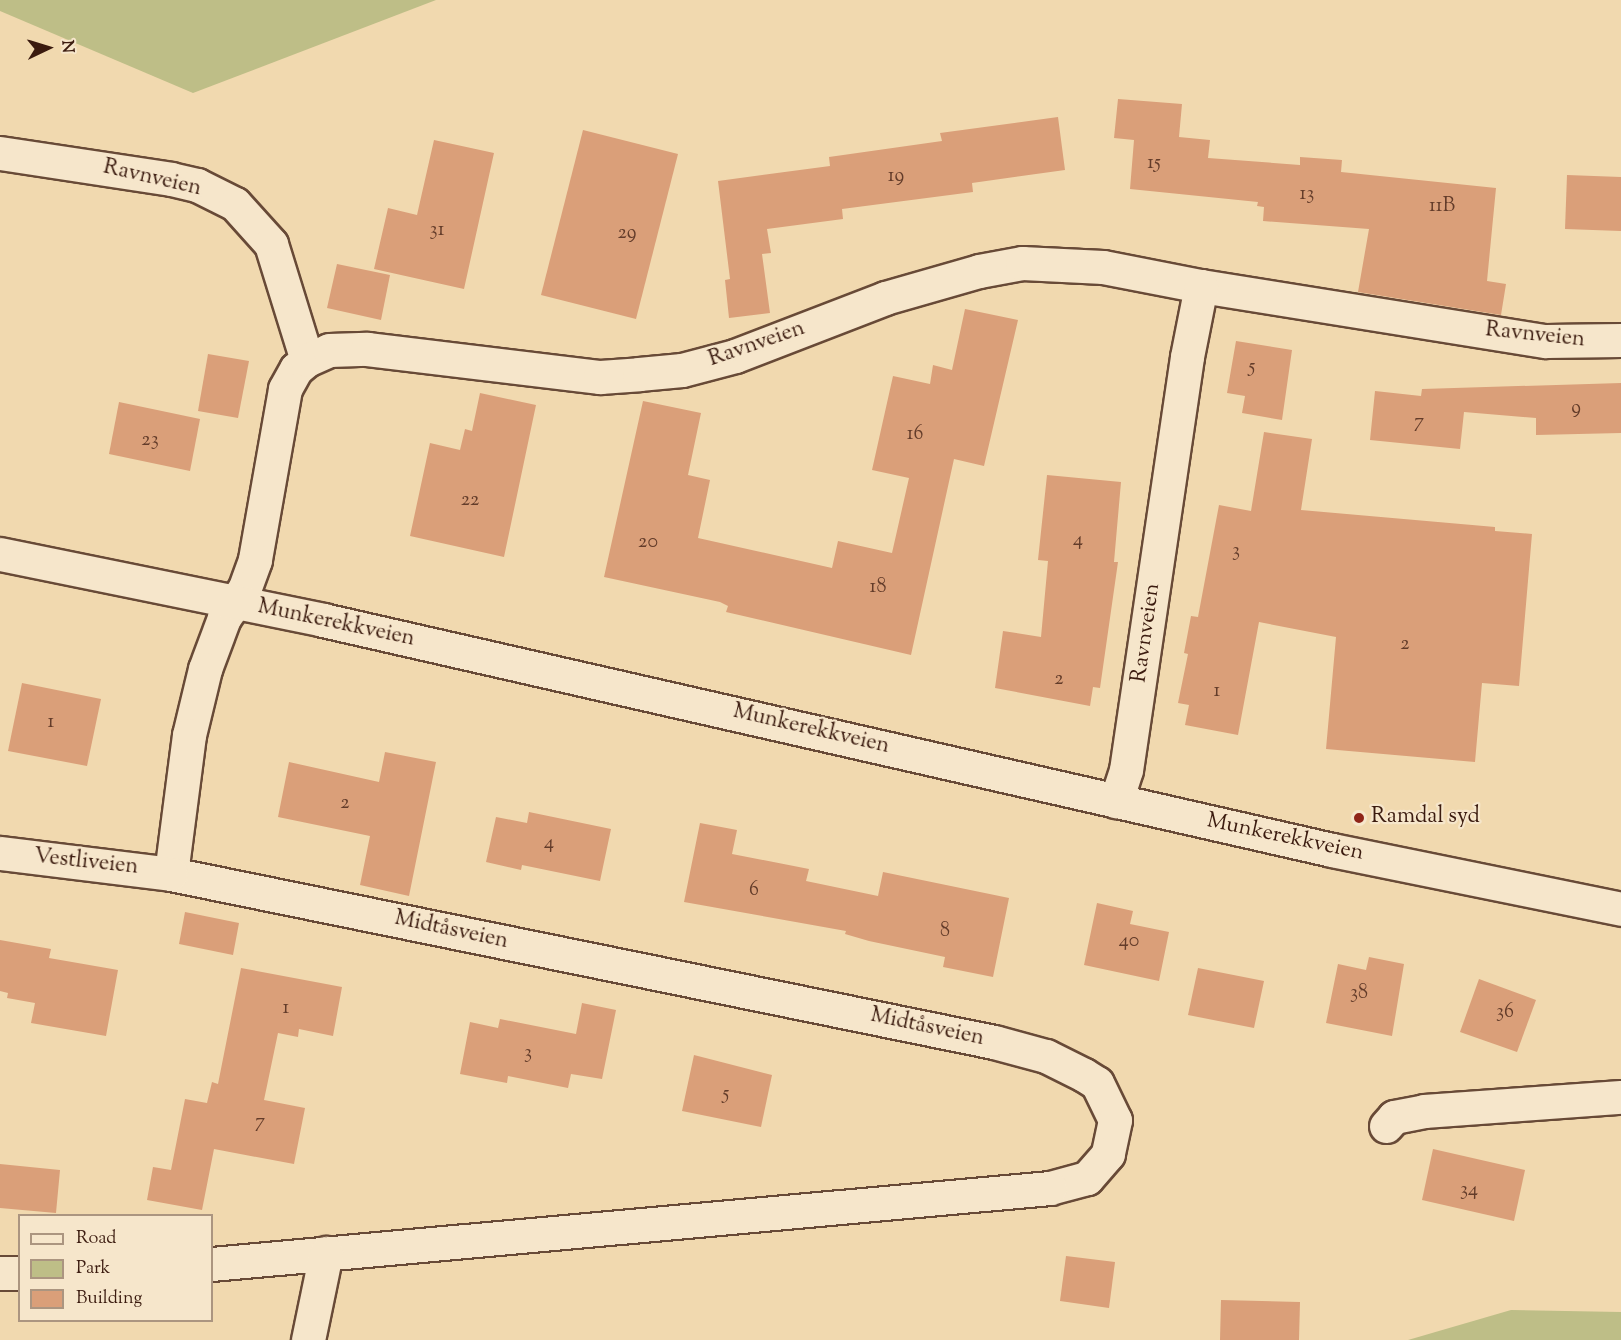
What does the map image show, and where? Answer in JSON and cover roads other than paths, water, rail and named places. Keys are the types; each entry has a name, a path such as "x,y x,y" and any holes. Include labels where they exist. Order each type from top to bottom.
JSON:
{"street":[{"name":"Ravnveien","path":"0,153 171,178 198,185 235,204 271,244 307,360 329,350 367,349 600,377 682,370 735,356 885,298 979,271 1022,263 1102,267 1201,286 1546,341 1621,340"},
{"name":"Ravnveien","path":"1116,801 1126,770 1187,357 1201,286"},
{"path":"171,874 173,835 194,713 216,638 224,618 236,604 255,560 285,389 296,369 307,360"},
{"name":"Munkerekkveien","path":"0,554 323,620 668,696 1116,801 1621,909"},
{"name":"Vestliveien","path":"0,853 171,874"},
{"name":"Midtåsveien","path":"171,874 994,1042 1046,1056 1097,1083 1115,1120 1108,1154 1087,1178 1050,1188 213,1264"},
{"path":"1386,1126 1394,1118 1424,1111 1621,1097"},
{"path":"308,1340 326,1253"},
{"path":"0,1273 18,1273"}],"place":[{"name":"Ramdal syd","path":"1359,818"}]}
